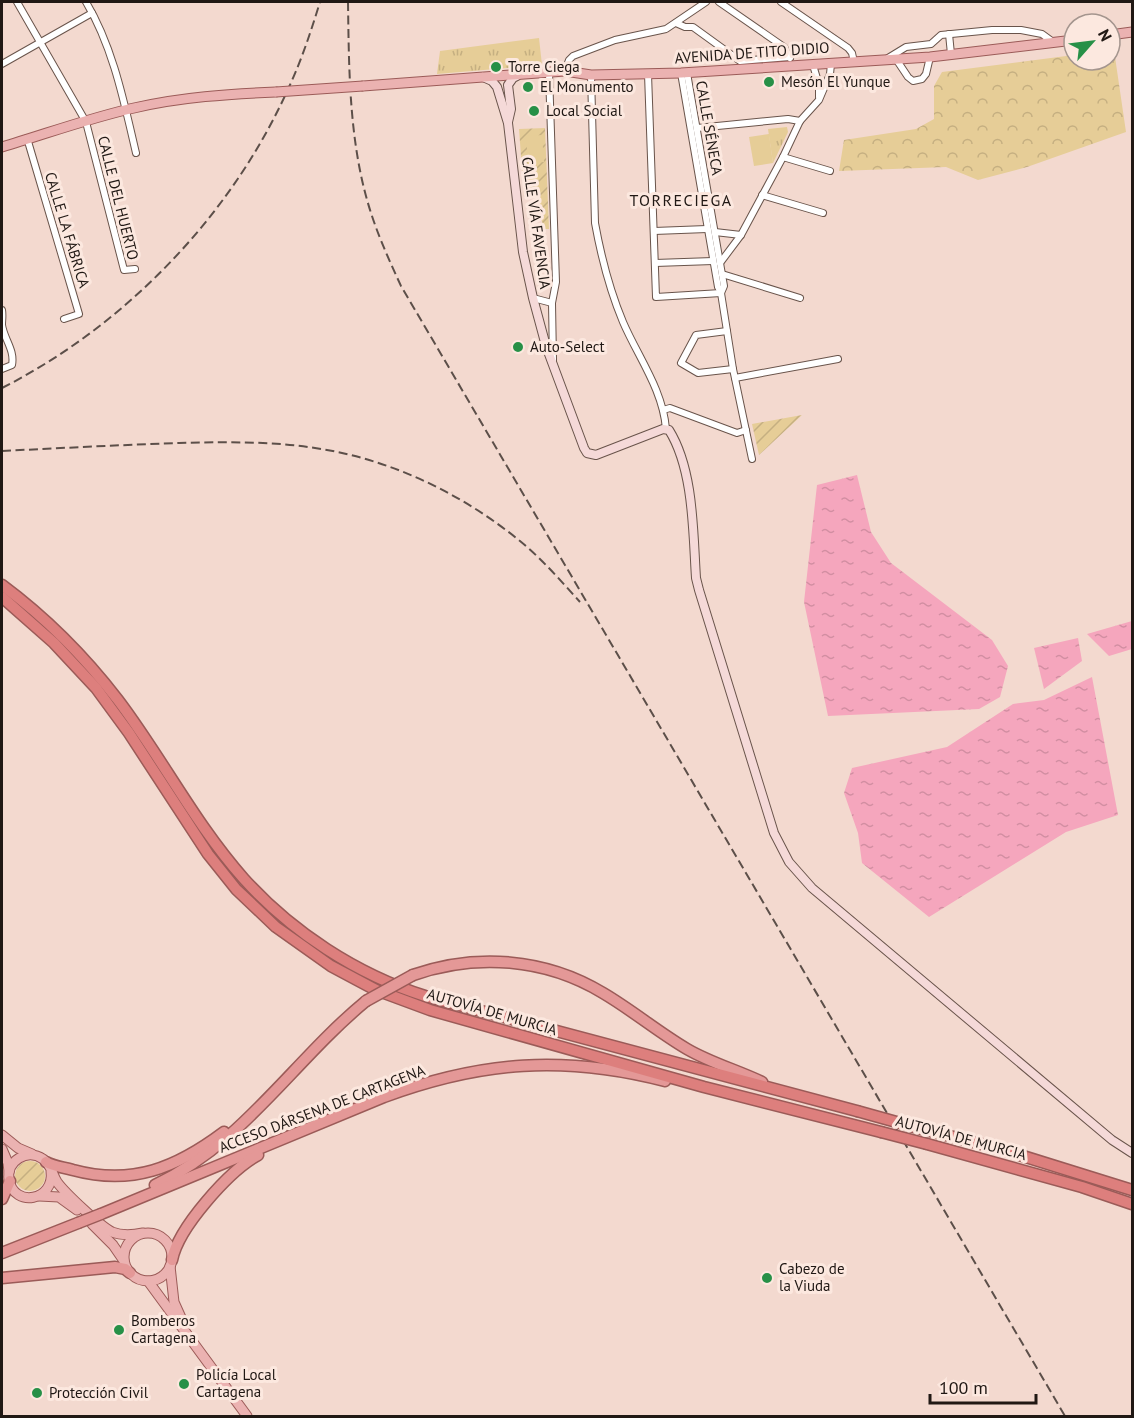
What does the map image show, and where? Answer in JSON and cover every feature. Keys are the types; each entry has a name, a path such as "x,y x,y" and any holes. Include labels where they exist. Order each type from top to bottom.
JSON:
{"highway":[{"name":"AUTOVÍA DE MURCIA","path":"2,585 53,628 96,673 132,719 208,854 243,897 292,940 350,977 422,1008 704,1087 927,1144 1082,1187 1132,1204"},
{"name":"AUTOVÍA DE MURCIA","path":"2,597 54,643 89,680 176,795 258,894 306,935 365,971 415,993 997,1148 1132,1190"},
{"name":"ACCESO DÁRSENA DE CARTAGENA","path":"99,1212 162,1181 214,1150 245,1122 346,1017 366,1001 413,975 471,962 523,963 553,970 603,992 701,1057 776,1089"},
{"path":"45,1162 54,1166 112,1176 151,1172 177,1162 211,1142 243,1118 317,1047"},
{"name":"ACCESO DÁRSENA DE CARTAGENA","path":"2,1253 424,1083 468,1072 511,1066 578,1066 650,1077 694,1088 704,1087"},
{"path":"171,1263 174,1249 183,1232 236,1170 265,1151 345,1114"},
{"path":"2,1199 10,1176"},
{"name":"ACCESO DÁRSENA DE CARTAGENA","path":"2,1247 77,1221"},
{"path":"2,1278 115,1267 128,1269"}],"main road":[{"name":"AVENIDA DE TITO DIDIO","path":"27,138 126,110 192,98 565,71 591,75 684,73 790,62 813,64 885,60 1062,42"},
{"path":"502,76 508,85 517,76"},
{"path":"483,77 492,81 497,87 502,76"},
{"name":"CALLE VÍA FAVENCIA","path":"508,85 511,109 508,123"},
{"name":"CALLE VÍA FAVENCIA","path":"497,87 508,123 523,252 533,298 553,367 584,448 587,453 596,455 666,429"},
{"path":"2,142 27,138"},
{"path":"2,147 27,138"},
{"path":"666,429 674,440 687,480 699,591 774,833 789,862 812,888 1113,1140 1132,1153"},
{"path":"2,1135 24,1151 45,1162"},
{"path":"2,1149 15,1191 29,1198 55,1196 68,1202 113,1245 128,1269 138,1279 148,1281 162,1277 171,1263"},
{"path":"10,1176 14,1163 30,1154 45,1162 63,1188 107,1229 123,1235 154,1234 165,1240 171,1250 174,1302 201,1356"},
{"path":"36,1197 43,1194 50,1185 45,1162"},
{"path":"128,1269 124,1255 127,1245 134,1237 143,1233"},
{"path":"148,1281 247,1416"}],"street":[{"path":"17,2 86,122"},
{"path":"86,2 100,27 126,110 136,153"},
{"path":"565,71 567,63 573,56 615,40 666,29 706,2"},
{"path":"676,23 685,27 693,27 740,60 790,62 784,47 719,2"},
{"path":"781,2 848,48 854,62"},
{"path":"2,64 92,13"},
{"path":"885,60 906,47 931,44 940,35 949,34 1021,30 1042,34 1053,43"},
{"path":"949,34 951,54"},
{"path":"896,59 913,81 922,80 926,74 930,57"},
{"path":"655,263 717,262 741,235 800,121 819,100 830,74 831,63"},
{"path":"813,64 819,85 819,100"},
{"path":"549,73 556,282 552,303 553,367"},
{"name":"CALLE SÉNECA","path":"684,73 697,128 715,232 721,294 733,369 752,459"},
{"name":"CALLE SÉNECA","path":"684,73 707,229 722,274 724,286 721,294"},
{"path":"648,74 656,297 721,294"},
{"path":"591,75 596,223 599,244 617,308 648,371 663,410 666,429"},
{"path":"697,128 788,119 800,121"},
{"name":"CALLE DEL HUERTO","path":"86,122 124,270 135,268"},
{"name":"CALLE LA FÁBRICA","path":"27,138 79,314 64,319"},
{"path":"783,157 830,171"},
{"path":"762,195 823,213"},
{"path":"654,231 707,229"},
{"path":"715,232 741,235"},
{"path":"722,274 800,298"},
{"path":"533,298 552,303"},
{"path":"2,310 2,324 11,352 12,365 2,369"},
{"path":"727,331 696,335 681,363 698,373 733,369"},
{"path":"735,378 838,359"},
{"path":"663,410 670,408 737,432 746,430"}],"green space":[{"path":"539,38 542,65 437,74 440,51"},
{"path":"1062,57 1062,72 1117,72 1126,132 1027,167 978,180 946,167 839,171 844,140 916,129 934,119 934,86 942,72"},
{"path":"787,127 788,132 773,163 768,129"},
{"path":"545,128 549,229 544,229 535,196 524,197 519,129"},
{"path":"769,134 773,163 754,166 749,137"},
{"path":"542,135 544,162 528,163 526,136"},
{"path":"802,415 759,455 752,424"},
{"path":"30,1161 36,1162 44,1170 44,1182 36,1190 30,1191 24,1190 16,1182 15,1176 16,1170 24,1162"}],"water":[{"path":"857,475 871,532 891,563 992,640 1008,666 1000,697 979,709 828,716 804,602 817,485"},
{"path":"1132,621 1132,649 1109,656 1087,634"},
{"path":"1078,638 1082,661 1044,689 1034,648"},
{"path":"1092,677 1118,815 1066,832 929,917 862,863 858,833 844,793 852,768 947,747 1013,704 1044,700"}],"railway":[{"path":"2,388 48,362 91,332 132,299 171,262 206,222 238,179 265,134 298,66 320,2"},
{"path":"348,2 352,108 358,161 374,222 401,286 1065,1416"},
{"path":"2,451 230,442 315,448 370,460 424,481 474,508 528,548 580,602"}],"place":[{"name":"Torre Ciega","path":"496,67"},
{"name":"Mesón El Yunque","path":"769,82"},
{"name":"El Monumento","path":"528,87"},
{"name":"Local Social","path":"534,111"},
{"name":"Auto-Select","path":"518,347"},
{"name":"Cabezo de la Viuda","path":"767,1278"},
{"name":"Bomberos Cartagena","path":"119,1330"},
{"name":"Policía Local Cartagena","path":"184,1384"},
{"name":"Protección Civil","path":"37,1393"}],"district":[{"name":"TORRECIEGA","path":"681,200"}]}
